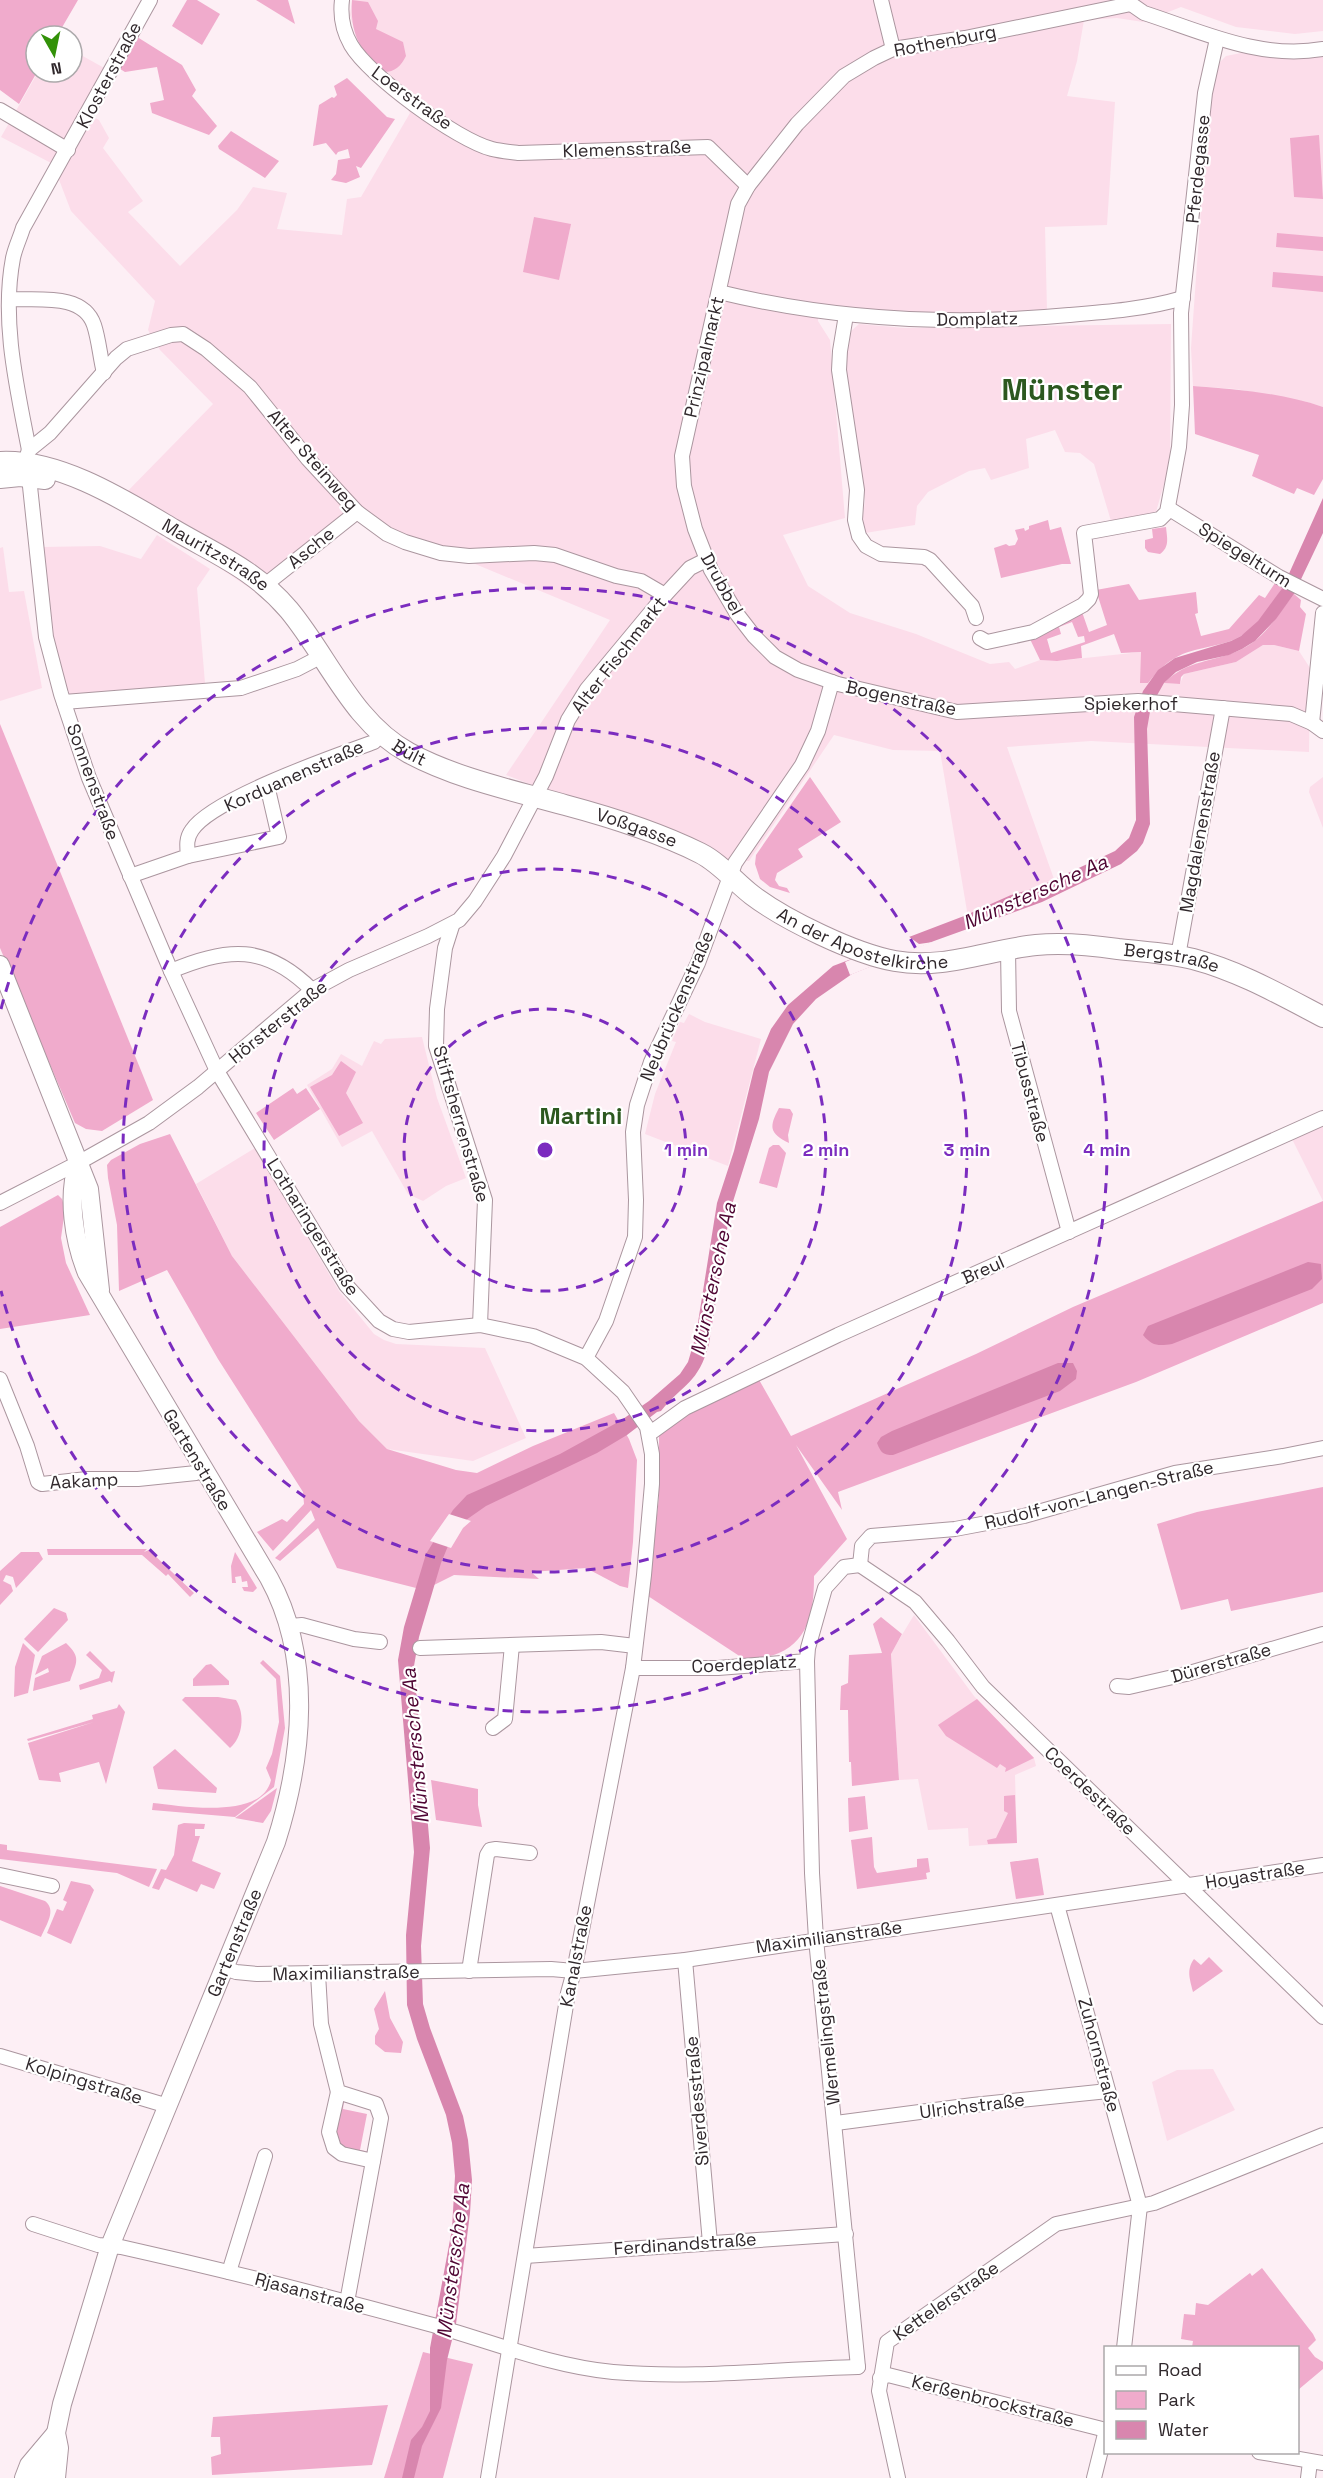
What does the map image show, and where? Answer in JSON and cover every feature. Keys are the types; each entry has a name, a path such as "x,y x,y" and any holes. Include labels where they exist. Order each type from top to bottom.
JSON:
{"main road":[{"path":"0,462 28,463"},
{"path":"0,478 28,463"},
{"name":"Mauritzstraße","path":"28,463 116,495 253,574 290,611 322,656"},
{"name":"Bült","path":"322,656 353,701 381,734 396,745 433,764 506,790 535,797"},
{"name":"Voßgasse","path":"535,797 605,817 687,847 732,869"},
{"name":"An der Apostelkirche","path":"732,869 760,901 840,942 889,960 934,963 1008,950"},
{"name":"Bergstraße","path":"1008,950 1039,945 1076,944 1178,956 1254,981 1323,1017"}],"street":[{"name":"Klosterstraße","path":"9,299 13,257 23,228 150,0"},
{"name":"Loerstraße","path":"342,0 344,32 361,59 382,80 414,105 460,134 490,149"},
{"path":"881,0 893,49"},
{"name":"Rothenburg","path":"748,186 796,124 832,87 854,70 893,49 965,38 1130,2 1141,12 1241,46 1281,52 1322,52"},
{"name":"Pferdegasse","path":"1182,298 1205,93 1217,39"},
{"path":"0,110 68,150"},
{"name":"Klemensstraße","path":"490,149 519,153 708,147 748,186"},
{"name":"Prinzipalmarkt","path":"695,530 682,478 682,456 738,204 748,186"},
{"name":"Domplatz","path":"719,292 846,315 936,320 1019,319 1098,313 1166,303 1182,298"},
{"path":"980,638 987,642 1033,632 1083,605 1091,594 1084,533 1160,519 1167,512 1178,459 1182,413 1182,298"},
{"path":"9,299 59,300 77,306 90,316 94,325 104,372"},
{"name":"Sonnenstraße","path":"9,299 10,338 28,463 43,621 64,702 89,778 171,971 217,1071"},
{"path":"846,315 839,370 857,489 856,527 863,543 874,551 890,556 927,558 972,606 976,618"},
{"name":"Alter Steinweg","path":"28,463 50,433 104,372 128,349 183,334 206,349 250,387 308,459 357,512 387,534 432,551 469,556 555,555 616,576 641,581 665,595"},
{"name":"Spiegelturm","path":"1168,508 1282,579 1323,599"},
{"name":"Asche","path":"266,585 357,512"},
{"name":"Drubbel","path":"695,530 706,560 754,636 775,657 832,682"},
{"name":"Alter Fischmarkt","path":"535,797 572,712 599,675 665,595 690,568 706,560"},
{"path":"1318,727 1323,613"},
{"path":"64,702 230,690 297,669 322,656"},
{"name":"Bogenstraße","path":"832,682 943,709 970,712"},
{"name":"Neubrückenstraße","path":"586,1358 606,1321 634,1237 636,1200 633,1132 641,1090 657,1047 698,963 732,869 802,765 818,731 832,682"},
{"name":"Spiekerhof","path":"970,712 1153,701 1291,714 1318,727"},
{"name":"Magdalenenstraße","path":"1178,956 1223,708"},
{"name":"Korduanenstraße","path":"188,856 187,840 198,823 216,810 267,785 374,742 381,734"},
{"path":"130,876 188,856 279,837 267,785"},
{"name":"Hörsterstraße","path":"0,1203 149,1123 217,1071 312,990 349,970 452,926 466,912 495,872 535,797"},
{"name":"Stiftsherrenstraße","path":"452,926 445,948 437,1009 436,1046 485,1200 480,1324"},
{"name":"Tibusstraße","path":"1008,950 1009,1011 1069,1232"},
{"path":"171,971 199,959 220,955 251,956 280,964 293,972 312,990"},
{"name":"Gartenstraße","path":"0,965 89,1189 100,1295 272,1583 284,1608 290,1626 299,1719 288,1799 271,1856 110,2246 71,2370 56,2433 59,2448 56,2478"},
{"name":"Lotharingerstraße","path":"217,1071 346,1285 379,1322 393,1329 410,1332 480,1324"},
{"name":"Breul","path":"647,1428 838,1335 1323,1118"},
{"path":"480,1324 546,1340 586,1358 611,1379 636,1409 647,1428"},
{"name":"Aakamp","path":"0,1379 27,1446 36,1477 42,1484 87,1479 138,1479 196,1473 203,1469"},
{"name":"Kanalstraße","path":"488,2478 568,1993 633,1668 652,1484 652,1454 647,1428"},
{"name":"Rudolf-von-Langen-Straße","path":"860,1565 862,1546 871,1536 956,1528 1024,1516 1175,1473 1323,1448"},
{"name":"Coerdeplatz","path":"633,1668 718,1668 807,1660 808,1648 825,1588 844,1567 860,1565"},
{"name":"Coerdestraße","path":"860,1565 915,1602 983,1687 1323,2018"},
{"path":"290,1626 302,1625 354,1639 380,1642"},
{"name":"Dürerstraße","path":"1117,1686 1129,1687 1185,1674 1323,1634"},
{"path":"420,1648 601,1642 635,1646"},
{"path":"493,1728 505,1719 512,1646"},
{"name":"Wermelingstraße","path":"807,1660 816,1939 836,2123 858,2367"},
{"path":"470,1971 487,1855 495,1849 530,1853"},
{"name":"Hoyastraße","path":"1188,1886 1323,1865"},
{"path":"0,1875 52,1886"},
{"name":"Maximilianstraße","path":"224,1968 257,1974 574,1971 685,1960 1188,1886"},
{"name":"Zuhornstraße","path":"1058,1905 1140,2206"},
{"name":"Siverdesstraße","path":"685,1960 710,2243"},
{"path":"318,1974 323,2037 338,2092 329,2132 333,2148 342,2154 373,2161"},
{"name":"Kolpingstraße","path":"0,2056 168,2106"},
{"name":"Ulrichstraße","path":"836,2123 973,2105 1108,2091"},
{"path":"338,2092 367,2100 379,2108 381,2118 347,2302"},
{"name":"Kettelerstraße","path":"898,2478 879,2391 887,2342 1056,2224 1154,2203 1323,2135"},
{"path":"229,2272 265,2156"},
{"path":"1124,2346 1140,2206"},
{"path":"33,2224 98,2245 110,2246"},
{"name":"Ferdinandstraße","path":"525,2256 846,2234"},
{"name":"Rjasanstraße","path":"110,2246 229,2272 347,2302 461,2333 508,2349"},
{"path":"508,2349 522,2354 612,2372 675,2374 858,2367 865,2375 880,2378"},
{"name":"Kerßenbrockstraße","path":"880,2378 888,2375 1104,2429"},
{"name":"Gartenstraße","path":"24,2478 29,2464 56,2433"},
{"path":"1094,2478 1104,2438"},
{"path":"39,2478 42,2448"},
{"path":"1270,2454 1317,2463 1308,2478"}],"shaded area":[{"path":"352,0 1323,0 1323,31 1295,34 1236,27 1181,7 1143,22 1117,18 1084,20 1077,61 1067,96 1115,102 1107,225 1045,227 1047,310 936,315 818,307 818,321 830,340 845,518 783,535 808,586 850,613 916,634 990,664 1009,662 1015,669 1040,660 1057,661 1141,652 1142,666 1164,683 1180,684 1184,674 1236,662 1263,645 1274,645 1299,651 1310,668 1309,752 1091,741 1007,747 1054,879 968,917 940,751 893,750 834,735 749,861 714,858 652,831 506,775 610,620 456,556 352,519 257,593 119,500 213,404 160,350 148,330 155,301 71,211 53,164 1,137 31,84 84,84 84,57 106,69 82,111 99,120 109,138 103,148 143,201 128,212 180,266 237,210 253,187 287,193 277,229 342,235 347,199 361,197 410,113 385,74 358,44 350,15"},
{"path":"1241,53 1288,58 1323,56 1323,407 1236,389 1193,386 1191,348 1207,123 1218,64 1226,56"},
{"path":"859,324 905,328 1171,324 1170,463 1156,512 1111,521 1094,464 1080,453 1065,452 1055,430 1026,439 1029,468 991,480 985,468 969,471 928,492 917,506 915,525 865,533 863,517 865,500 845,361 849,333"},
{"path":"157,535 210,569 197,588 205,683 68,695 51,634 43,547 100,546 141,559"},
{"path":"3,547 9,592 24,591 42,688 0,701 0,548"},
{"path":"1323,777 1323,828 1309,792 1310,787"},
{"path":"689,1014 705,1022 761,1039 728,1166 645,1134 655,1094 676,1042 672,1041 680,1022 684,1023"},
{"path":"422,1037 437,1098 466,1178 446,1186 423,1201 408,1194 372,1131 342,1147 307,1085 332,1069 341,1054 362,1066 374,1041 381,1044 385,1039"},
{"path":"1323,1126 1323,1201 1292,1139"},
{"path":"255,1148 339,1291 374,1334 396,1344 485,1348 526,1438 473,1461 387,1449 359,1421 232,1256 196,1184"},
{"path":"914,1615 974,1696 1034,1758 1036,1766 1015,1775 1017,1843 969,1846 968,1828 928,1830 918,1779 899,1780 891,1653"},
{"path":"1213,2069 1235,2110 1167,2141 1152,2082 1177,2070"}],"green space":[{"path":"0,0 78,0 64,24 24,24 24,84 30,84 19,104 0,90"},
{"path":"187,0 197,0 220,14 202,45 172,26"},
{"path":"256,0 288,0 295,24"},
{"path":"352,0 368,2 378,21 376,29 403,42 406,56 394,70 384,72 362,48 353,22"},
{"path":"134,35 182,65 196,90 192,96 217,126 209,135 152,113 150,103 164,100 157,67 125,72 117,67"},
{"path":"347,78 387,117 395,119 361,168 356,166 360,177 346,183 331,180 336,174 338,160 350,158 348,149 336,155 326,143 313,146 319,105 334,98 337,95 334,86"},
{"path":"231,131 279,161 265,178 219,149 218,146"},
{"path":"1319,135 1323,199 1294,197 1290,138"},
{"path":"534,217 571,224 559,280 523,272"},
{"path":"1277,233 1323,237 1323,251 1276,247"},
{"path":"1273,272 1323,276 1323,292 1272,287"},
{"path":"1193,386 1275,395 1323,407 1323,479 1314,495 1297,488 1294,494 1252,476 1259,455 1195,434"},
{"path":"1048,520 1050,530 1061,527 1071,564 1001,578 994,548 1006,544 1015,545 1018,539 1015,530 1024,528 1025,531 1029,529 1029,526"},
{"path":"1166,527 1165,548 1160,554 1148,552 1145,548 1145,540 1153,538 1152,529"},
{"path":"1275,583 1283,587 1264,614 1241,636 1175,658 1160,669 1148,683 1140,683 1141,652 1121,653 1114,634 1081,646 1082,658 1057,661 1040,660 1029,637 1082,612 1089,632 1107,625 1096,590 1129,584 1139,600 1196,592 1198,613 1195,614 1201,636 1229,629 1259,595 1265,598","holes":["1072,622 1078,637 1084,636 1085,642 1051,653 1047,639 1061,634 1059,627"]},
{"path":"1294,594 1301,600 1300,607 1306,614 1299,651 1274,645 1263,645 1236,662 1184,674 1180,684 1164,683 1191,665 1230,654 1257,640"},
{"path":"0,724 153,1100 102,1131 86,1129 75,1123 0,948"},
{"path":"810,777 841,822 798,849 803,857 777,873 775,880 779,886 787,888 790,893 770,887 760,879 755,864 756,855"},
{"path":"341,1061 356,1072 346,1093 363,1123 339,1136 310,1087 332,1075"},
{"path":"293,1088 297,1094 306,1088 320,1109 274,1140 256,1113"},
{"path":"779,1108 790,1109 793,1114 788,1135 789,1143 774,1133 772,1125"},
{"path":"170,1134 232,1256 359,1421 387,1449 456,1470 477,1473 533,1446 614,1413 629,1439 637,1460 628,1588 586,1568 531,1572 539,1579 454,1575 424,1590 337,1568 318,1528 280,1561 275,1558 315,1520 311,1510 273,1551 257,1532 282,1519 287,1522 304,1504 303,1492 218,1359 167,1270 119,1291 117,1225 107,1165 111,1160 140,1144"},
{"path":"779,1145 786,1153 777,1188 759,1183 769,1148"},
{"path":"58,1195 65,1209 61,1238 66,1263 90,1315 0,1329 0,1227"},
{"path":"1323,1201 1323,1303 1136,1382 838,1492 842,1510 796,1445 847,1539 814,1576 813,1599 808,1621 798,1639 790,1647 775,1654 747,1661 648,1596 659,1497 659,1428 758,1378 791,1436 976,1354 1073,1307"},
{"path":"1323,1487 1323,1592 1231,1611 1228,1599 1181,1610 1157,1524 1197,1512"},
{"path":"47,1549 147,1549 144,1552 149,1550 194,1593 190,1597 168,1574 166,1576 142,1555 48,1555"},
{"path":"21,1552 39,1552 43,1559 16,1588 13,1577 6,1575 3,1581 11,1585 13,1591 0,1605 0,1571"},
{"path":"235,1552 257,1588 253,1592 244,1591 242,1587 248,1587 247,1581 242,1582 241,1576 235,1577 236,1583 232,1583 231,1566"},
{"path":"54,1608 66,1613 68,1620 38,1652 24,1639"},
{"path":"881,1617 902,1634 891,1654 899,1780 852,1786 848,1710 840,1710 841,1686 848,1683 849,1655 882,1653 873,1624"},
{"path":"23,1643 35,1655 28,1693 14,1697 15,1667"},
{"path":"66,1643 76,1657 76,1665 70,1681 33,1691 35,1678 49,1672 48,1668 35,1675 42,1656"},
{"path":"90,1651 111,1672 115,1671 112,1683 110,1681 80,1690 79,1685 99,1678 102,1670 86,1655"},
{"path":"263,1660 280,1676 285,1728 274,1787 235,1817 152,1810 153,1803 201,1808 237,1806 253,1801 265,1793 271,1780 266,1768 272,1754 279,1722 276,1679 260,1663"},
{"path":"211,1664 229,1681 229,1685 193,1686 193,1679 206,1665"},
{"path":"185,1697 218,1697 236,1700 241,1712 241,1725 238,1738 230,1748 182,1700"},
{"path":"977,1699 1034,1758 1005,1772 1006,1768 1000,1764 997,1768 946,1736 938,1725"},
{"path":"119,1704 125,1712 106,1784 99,1762 59,1773 61,1782 39,1780 28,1743 94,1722 28,1741 27,1739 93,1719 92,1715 117,1708"},
{"path":"175,1749 217,1788 216,1793 158,1789 153,1767"},
{"path":"431,1780 478,1789 482,1827 436,1820"},
{"path":"277,1788 271,1811 263,1823 235,1818"},
{"path":"1015,1795 1017,1843 988,1844 987,1840 996,1838 1008,1813 1004,1811 1004,1796"},
{"path":"865,1796 868,1829 849,1832 848,1798"},
{"path":"205,1824 204,1829 195,1829 195,1836 200,1836 192,1861 221,1873 214,1889 201,1884 197,1892 165,1878 159,1890 152,1888 161,1869 166,1870 174,1855 178,1825"},
{"path":"872,1837 874,1867 877,1873 917,1867 917,1859 928,1858 930,1872 926,1873 927,1879 857,1889 851,1840"},
{"path":"0,1844 7,1845 7,1850 157,1869 149,1887 117,1873 0,1859"},
{"path":"1038,1858 1044,1895 1016,1899 1010,1862"},
{"path":"71,1881 90,1885 94,1890 71,1944 47,1933 57,1909 63,1911 67,1902 63,1900"},
{"path":"0,1886 45,1901 50,1913 41,1937 0,1920"},
{"path":"1209,1957 1223,1971 1193,1992 1189,1975 1190,1967 1194,1959 1201,1965"},
{"path":"385,1991 390,2018 403,2042 401,2053 385,2052 375,2044 375,2036 379,2029 374,2009"},
{"path":"340,2099 344,2100 343,2109 367,2114 360,2150 370,2152 369,2156 343,2150 334,2136"},
{"path":"1262,2268 1316,2340 1308,2348 1315,2357 1323,2362 1323,2369 1299,2389 1299,2346 1192,2346 1193,2341 1181,2339 1184,2314 1195,2315 1196,2303 1208,2305 1250,2273 1252,2276"},
{"path":"423,2352 473,2364 443,2478 384,2478"},
{"path":"388,2405 372,2465 212,2475 211,2457 221,2454 220,2437 211,2437 213,2417"}],"water":[{"name":"Münstersche Aa","path":"1323,498 1323,533 1294,594 1276,619 1255,641 1242,649 1229,655 1197,662 1176,672 1164,683 1151,706 1147,729 1150,824 1143,843 1137,851 1121,864 1042,902 934,941 852,974 816,999 793,1024 769,1072 759,1119 730,1211 709,1344 695,1375 661,1411 627,1435 597,1453 486,1506 466,1520 448,1546 419,1637 414,1666 430,1848 421,1946 423,2004 463,2116 472,2180 456,2324 447,2360 441,2408 422,2446 414,2478 402,2478 411,2440 422,2427 430,2411 430,2348 452,2229 455,2176 452,2143 446,2115 417,2039 407,2005 406,1935 414,1852 398,1660 404,1627 426,1554 453,1510 467,1495 560,1454 620,1421 649,1401 680,1374 688,1362 696,1335 717,1203 734,1151 754,1069 771,1029 788,1005 833,966 964,916 1011,895 1036,888 1115,851 1129,838 1136,820 1134,717 1143,691 1158,670 1175,658 1231,641 1241,636 1258,621 1283,587"},
{"path":"1308,1262 1321,1264 1322,1279 1312,1289 1172,1344 1156,1344 1143,1335 1148,1326"},
{"path":"1058,1363 1073,1363 1077,1371 1076,1379 1060,1391 893,1455 883,1453 878,1446 877,1443 881,1437 892,1431"}],"pier":[{"path":"908,936 919,944 933,942 850,975 845,962"},
{"path":"449,1514 471,1521 463,1528 451,1548 430,1541"}],"district":[{"name":"Münster","path":"1062,390"},
{"name":"Martini","path":"581,1116"}]}
